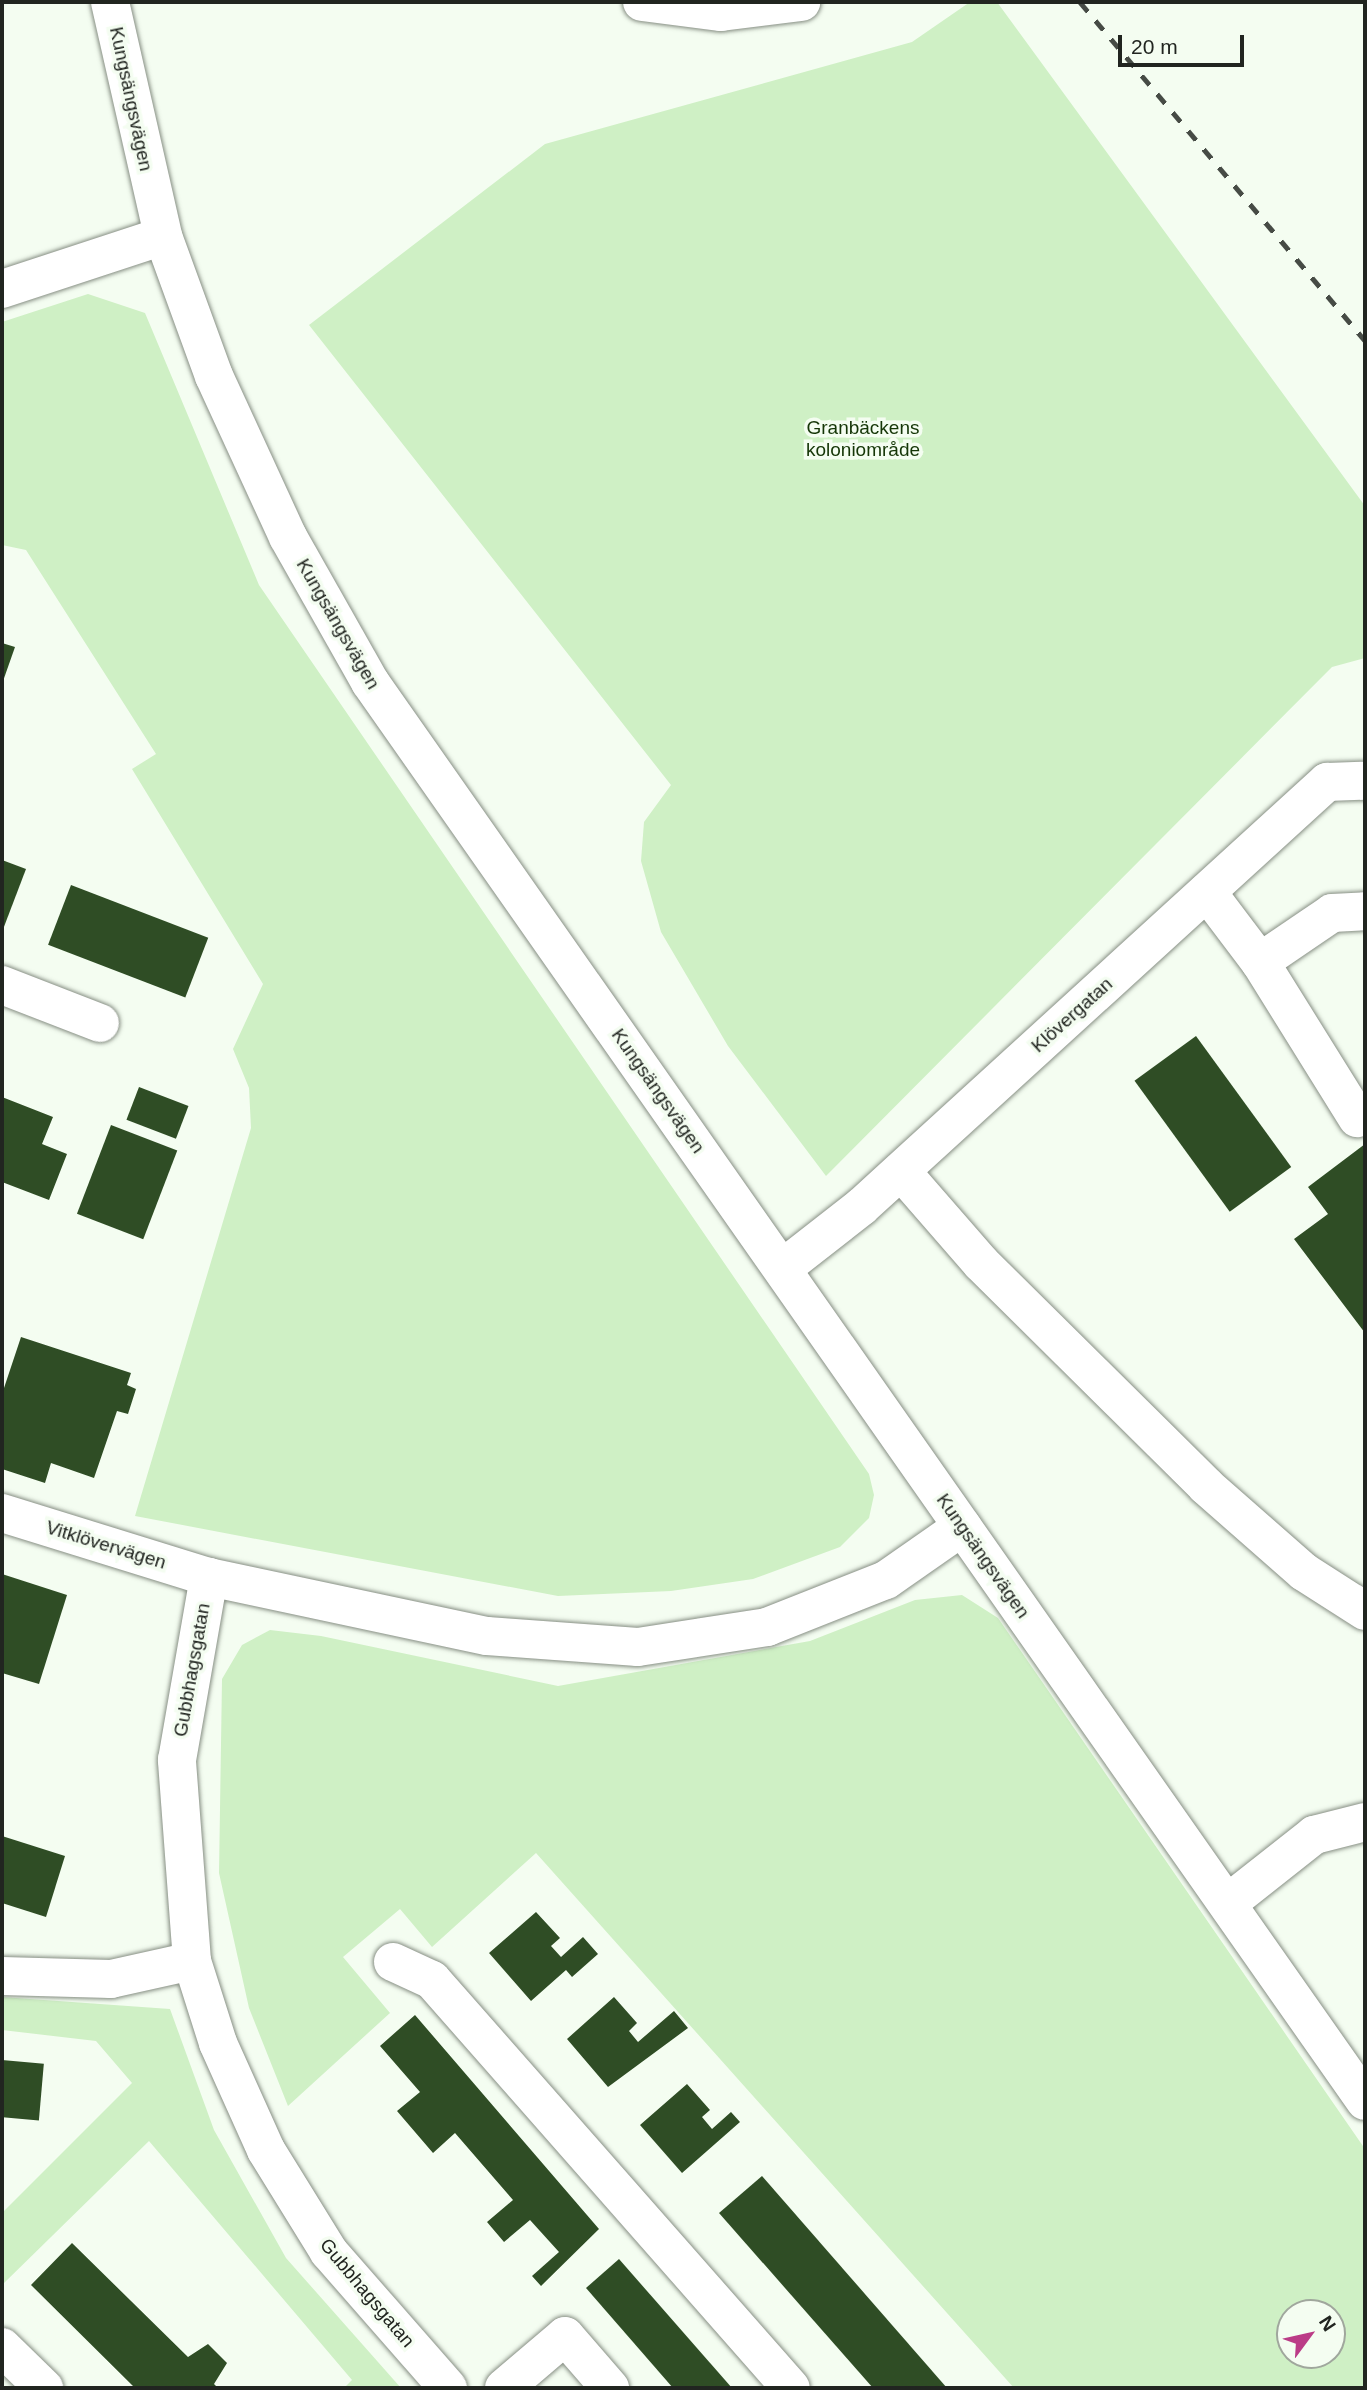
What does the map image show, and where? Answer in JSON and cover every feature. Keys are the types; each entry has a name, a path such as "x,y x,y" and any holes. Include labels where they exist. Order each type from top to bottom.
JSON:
{"street":[{"name":"Kungsängsvägen","path":"110,2 163,236 214,376 282,525 370,682 1365,2101"},
{"path":"642,2 720,12 801,2"},
{"path":"2,289 163,236"},
{"name":"Klövergatan","path":"783,1268 901,1171 1328,782 1365,781"},
{"path":"1207,891 1261,962 1357,1118"},
{"path":"1261,962 1332,913 1365,911"},
{"path":"2,985 100,1024"},
{"path":"901,1171 981,1263 1206,1486 1304,1572 1365,1611"},
{"name":"Vitklövervägen","path":"2,1513 209,1577"},
{"name":"Gubbhagsgatan","path":"447,2388 329,2252 266,2150 218,2043 192,1961 177,1760 209,1577 487,1636 638,1647 780,1622 886,1580 962,1527"},
{"path":"1228,1903 1314,1835 1365,1822"},
{"path":"2,1976 111,1979 192,1961"},
{"path":"393,1962 432,1980 791,2388"},
{"path":"504,2388 565,2336 610,2388"},
{"path":"2,2347 44,2388"}],"green space":[{"name":"Granbäckens koloniområde","path":"970,2 997,2 1365,506 1365,658 1332,667 826,1176 728,1046 661,932 641,861 644,822 671,785 309,325 545,144 912,42"},
{"path":"88,294 145,313 259,585 869,1474 874,1495 869,1518 840,1547 753,1579 671,1591 558,1596 135,1516 251,1128 249,1088 233,1049 263,984 132,769 156,754 26,550 2,545 2,322"},
{"path":"962,1595 998,1618 1365,2149 1365,2388 1014,2388 536,1853 432,1947 400,1909 343,1957 390,2013 288,2106 249,2008 219,1873 222,1679 242,1645 270,1630 321,1636 558,1686 810,1641 915,1600"},
{"path":"2,1997 170,2009 214,2130 286,2258 401,2388 344,2388 352,2380 149,2141 2,2285 2,2213 132,2083 96,2041 2,2030"}],"building":[{"path":"2,643 15,647 2,684"},
{"path":"2,860 26,869 2,932"},
{"path":"71,885 208,938 185,997 48,945"},
{"path":"1196,1036 1291,1167 1230,1212 1135,1081"},
{"path":"139,1087 188,1106 176,1139 126,1120"},
{"path":"2,1097 53,1117 42,1144 67,1154 49,1200 2,1182"},
{"path":"111,1125 177,1150 143,1239 77,1214"},
{"path":"1365,1144 1365,1333 1294,1239 1328,1214 1308,1187"},
{"path":"21,1337 131,1373 127,1385 136,1389 128,1414 117,1411 94,1478 51,1463 45,1483 2,1469 2,1394"},
{"path":"2,1574 67,1595 39,1684 2,1673"},
{"path":"2,1836 65,1856 46,1917 2,1903"},
{"path":"536,1912 560,1938 551,1946 561,1957 583,1937 598,1954 572,1977 566,1970 531,2001 489,1953"},
{"path":"614,1997 637,2023 629,2031 638,2042 674,2011 688,2028 608,2087 567,2039"},
{"path":"415,2015 599,2229 541,2286 532,2276 559,2252 530,2220 504,2242 487,2222 513,2200 455,2133 433,2153 397,2111 420,2092 380,2046"},
{"path":"2,2060 44,2064 39,2120 2,2117"},
{"path":"687,2084 710,2110 702,2117 712,2129 731,2112 740,2122 682,2173 640,2125"},
{"path":"762,2176 947,2388 873,2388 719,2213"},
{"path":"72,2243 188,2357 208,2344 227,2363 214,2384 218,2388 135,2388 31,2285"},
{"path":"619,2259 732,2388 673,2388 586,2288"}],"railway":[{"path":"1080,2 1365,340"}]}
